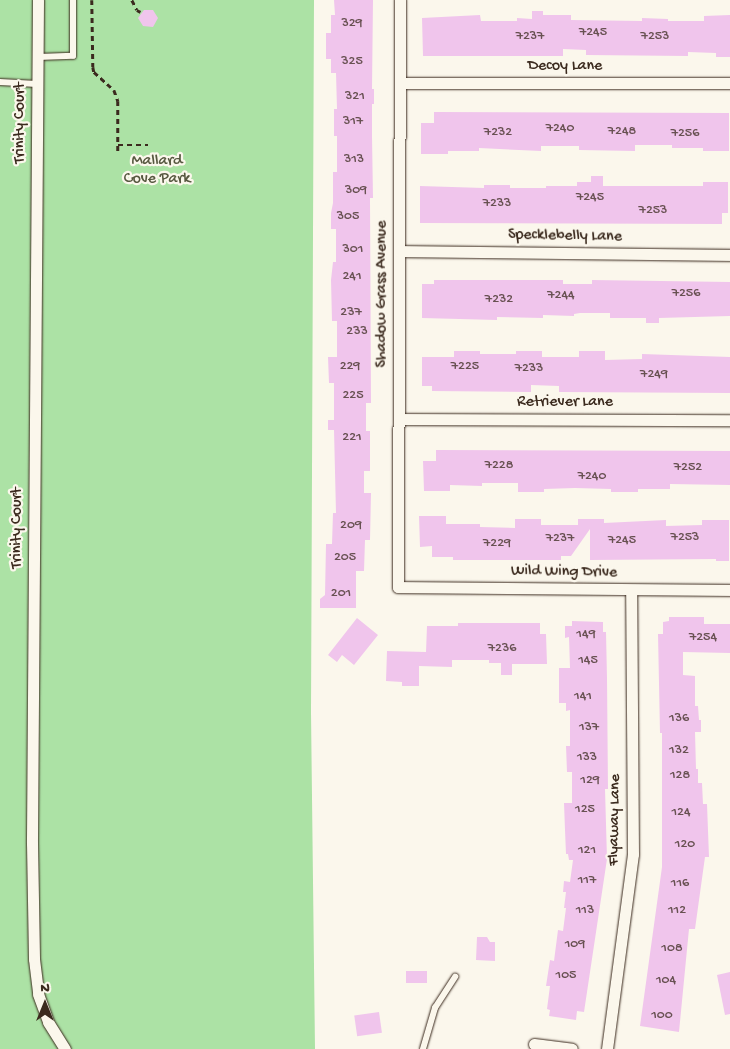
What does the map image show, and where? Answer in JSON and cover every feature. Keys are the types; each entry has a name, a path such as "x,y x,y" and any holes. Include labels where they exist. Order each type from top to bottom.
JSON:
{"street":[{"name":"Trinity Court","path":"38,0 32,833 34,959 38,994 48,1022 65,1049"},
{"name":"Shadow Grass Avenue","path":"398,587 400,0"},
{"name":"Decoy Lane","path":"400,83 730,83"},
{"name":"Specklebelly Lane","path":"400,251 730,255"},
{"name":"Retriever Lane","path":"400,419 730,420"},
{"name":"Wild Wing Drive","path":"398,587 730,590"},
{"name":"Flyaway Lane","path":"608,1049 634,854 631,590"},
{"path":"534,1044 572,1049"}],"lane":[{"path":"38,57 73,56 73,0"},
{"path":"0,82 37,84"},
{"path":"423,1049 435,1008 455,978"}],"path":[{"path":"92,0 93,67 94,72 114,90 118,101 118,150"},
{"path":"132,0 137,10 141,12"},
{"path":"118,145 148,145"}],"green space":[{"name":"Mallard Cove Park","path":"0,0 314,0 311,712 315,1049 0,1049"}],"building":[{"path":"334,0 373,0 373,198 370,198 371,403 366,403 366,431 370,431 370,471 364,471 364,493 371,493 370,540 365,540 364,571 356,571 356,608 320,608 320,599 325,595 326,544 332,544 333,513 336,513 334,430 328,430 328,420 334,420 334,383 329,383 328,357 337,357 337,321 332,321 331,280 333,262 336,262 336,229 331,229 331,213 333,203 333,172 337,172 337,136 334,136 334,109 337,109 336,73 331,73 331,59 326,59 326,33 331,33 331,15 335,15"},
{"path":"144,10 153,10 158,18 153,27 143,26 138,18"},
{"path":"532,11 543,11 543,15 571,15 571,20 642,21 642,18 668,19 668,21 704,21 704,16 730,15 730,57 716,57 716,53 688,52 688,56 586,55 586,50 563,49 563,56 423,56 422,18 480,15 481,21 517,21 517,18 532,19"},
{"path":"434,112 729,113 729,151 703,151 703,148 672,148 672,145 635,145 635,151 579,150 579,146 541,146 541,151 479,148 479,151 448,151 448,154 421,154 421,123 434,123"},
{"path":"591,176 603,176 603,186 703,186 703,182 728,182 728,213 722,213 722,224 420,223 420,186 484,188 484,185 510,185 510,188 546,188 546,186 577,186 577,182 591,182"},
{"path":"434,280 563,280 563,284 592,284 592,280 730,282 730,316 659,318 659,323 646,323 646,318 610,318 610,313 580,313 574,314 574,316 543,315 543,318 497,317 497,320 422,318 422,284 434,284"},
{"path":"454,351 480,351 480,354 516,354 516,351 542,351 542,357 579,357 579,351 605,351 605,360 642,359 642,354 730,357 730,393 559,392 559,386 531,385 531,392 432,391 432,386 422,386 422,357 454,357"},
{"path":"436,450 730,451 730,485 670,484 670,489 638,489 638,492 611,492 611,489 575,488 544,489 544,492 518,492 518,483 482,483 482,486 450,485 450,491 424,491 423,461 436,461"},
{"path":"419,516 446,516 446,524 480,524 480,527 515,528 515,519 541,519 541,525 578,525 578,519 604,519 604,523 666,520 666,526 702,525 702,520 729,520 729,561 716,561 716,559 590,560 590,529 571,556 561,556 561,560 453,560 453,557 432,557 432,546 420,547"},
{"path":"669,617 704,617 704,624 730,624 730,653 683,652 683,675 695,676 695,706 698,706 699,720 701,720 701,732 695,732 696,769 698,769 698,783 702,783 703,804 707,804 709,857 705,857 695,929 689,929 679,1032 640,1026 662,867 662,733 660,733 658,634 663,634 663,622 669,621"},
{"path":"357,618 378,635 354,665 342,655 337,662 328,655"},
{"path":"572,621 603,622 603,632 606,632 607,678 608,789 605,789 607,859 584,1012 577,1011 576,1020 549,1016 550,1010 547,1009 550,986 546,986 550,960 554,961 558,930 563,931 566,908 564,908 566,892 563,892 564,881 570,882 573,860 569,860 568,854 566,854 564,803 572,803 572,772 567,772 566,746 570,746 570,710 566,711 566,703 559,703 559,668 570,668 569,637 565,638 565,626 572,626"},
{"path":"458,623 540,623 540,634 546,634 547,664 512,664 512,675 501,675 501,663 489,663 489,660 452,660 452,667 419,666 419,686 402,686 402,682 386,681 387,651 426,652 427,626 458,626"},
{"path":"477,937 487,937 490,942 495,942 495,961 476,960"},
{"path":"406,971 427,971 427,983 406,983"},
{"path":"730,972 730,1014 725,1015 717,975"},
{"path":"379,1012 382,1033 357,1036 354,1015"}]}
